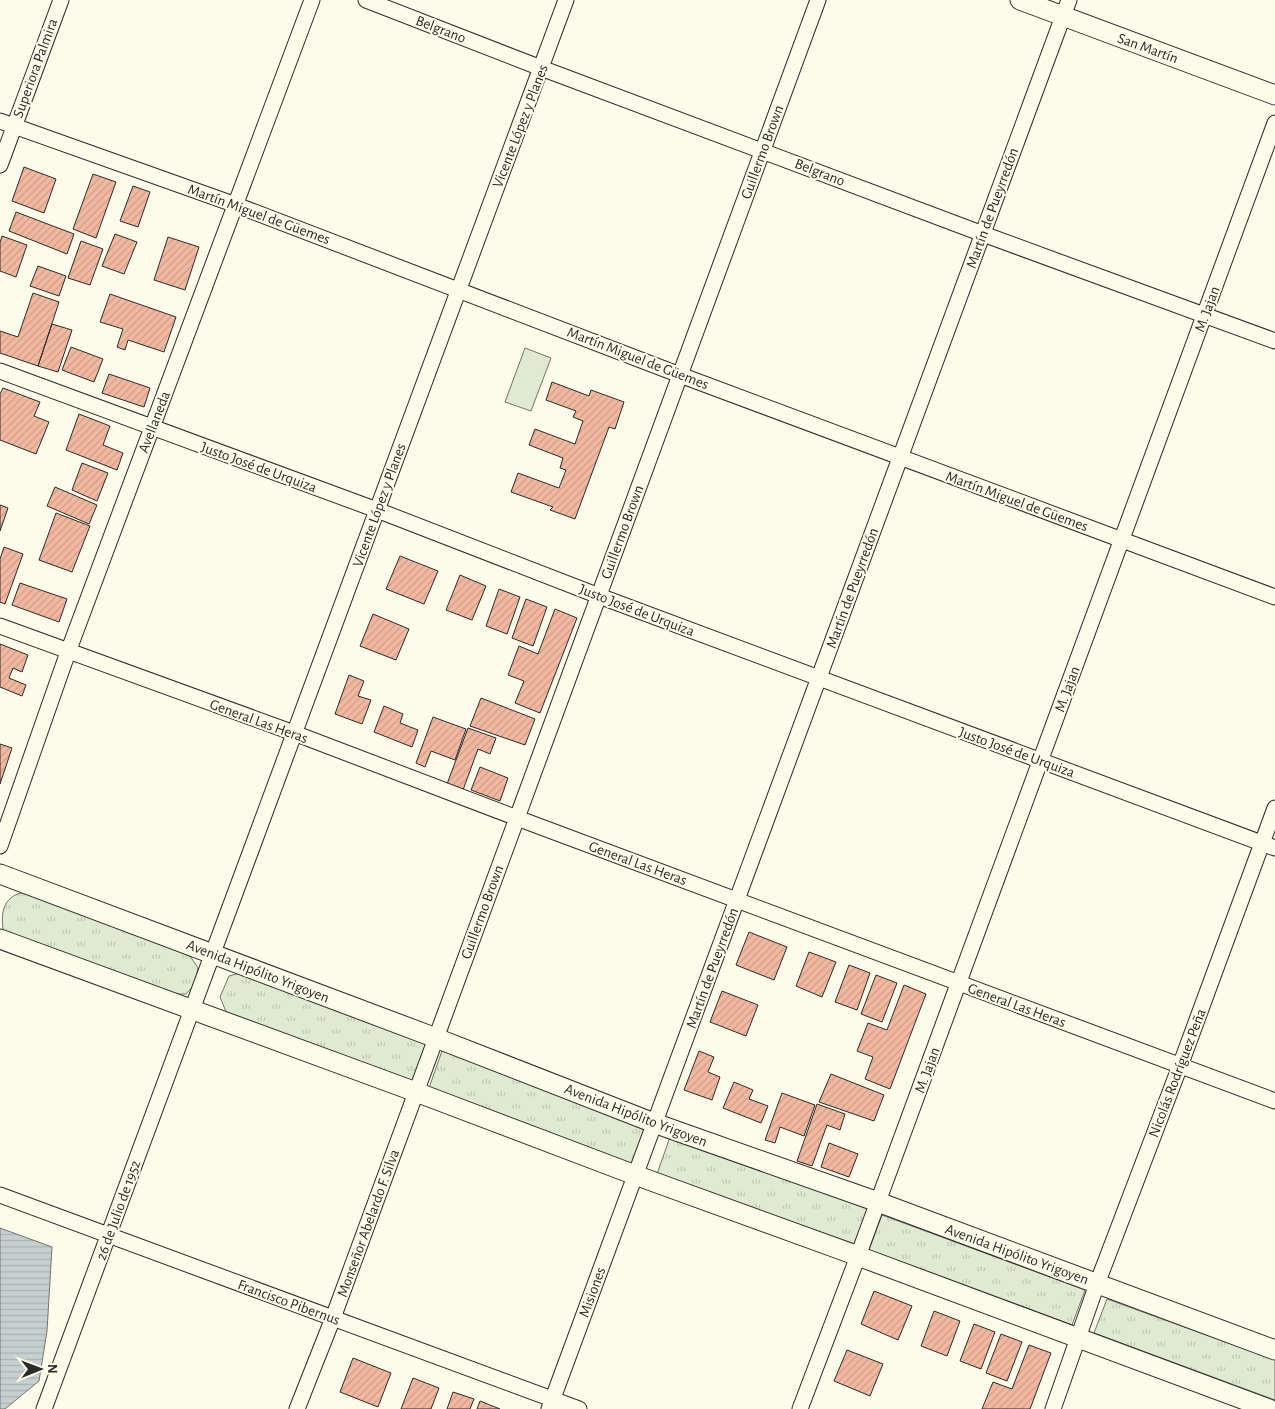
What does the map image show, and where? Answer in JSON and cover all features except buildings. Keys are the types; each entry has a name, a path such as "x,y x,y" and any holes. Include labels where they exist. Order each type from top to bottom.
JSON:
{"main road":[{"name":"San Martín","path":"1020,0 1066,8 1275,95"},
{"name":"Avenida Hipólito Yrigoyen","path":"0,874 436,1038 654,1123 878,1202 1275,1350"},
{"path":"0,939 1269,1409"}],"street":[{"name":"Superiora Palmira","path":"0,165 7,123 61,0"},
{"name":"Avellaneda","path":"0,846 68,652 312,0"},
{"name":"Belgrano","path":"366,0 983,234 1275,341"},
{"name":"Vicente López y Planes","path":"192,1011 566,0"},
{"name":"Guillermo Brown","path":"416,1092 818,0"},
{"name":"Martín de Pueyrredón","path":"635,1175 1066,8"},
{"name":"Martín Miguel de Güemes","path":"7,123 236,205 680,375 1275,597"},
{"name":"M. Jajan","path":"800,1409 959,983 1275,123"},
{"name":"Justo José de Urquiza","path":"0,372 377,510 599,596 1268,846"},
{"name":"General Las Heras","path":"0,626 294,733 1275,1101"},
{"name":"Nicolás Rodríguez Peña","path":"1053,1409 1097,1284 1180,1066 1268,846 1275,808"},
{"name":"26 de Julio de 1952","path":"44,1409 192,1011"},
{"name":"Monseñor Abelardo F. Silva","path":"297,1409 333,1318 416,1092"},
{"name":"Misiones","path":"551,1404 635,1175"},
{"name":"Francisco Pibernus","path":"0,1195 333,1318 551,1404 579,1409"}],"green space":[{"path":"525,348 551,358 531,411 505,402"},
{"path":"25,892 190,956 198,968 195,984 186,994 167,994 4,935 2,920 4,907 11,897"},
{"path":"243,972 428,1044 414,1083 227,1014 220,997 229,976"},
{"path":"442,1051 645,1128 631,1165 429,1088"},
{"path":"670,1137 871,1208 858,1245 657,1174"},
{"path":"882,1215 1085,1290 1072,1325 869,1250"},
{"path":"1107,1299 1275,1360 1275,1400 1094,1333"}],"shaded area":[{"path":"0,1228 52,1247 47,1331 39,1381 5,1409 0,1409"}]}
